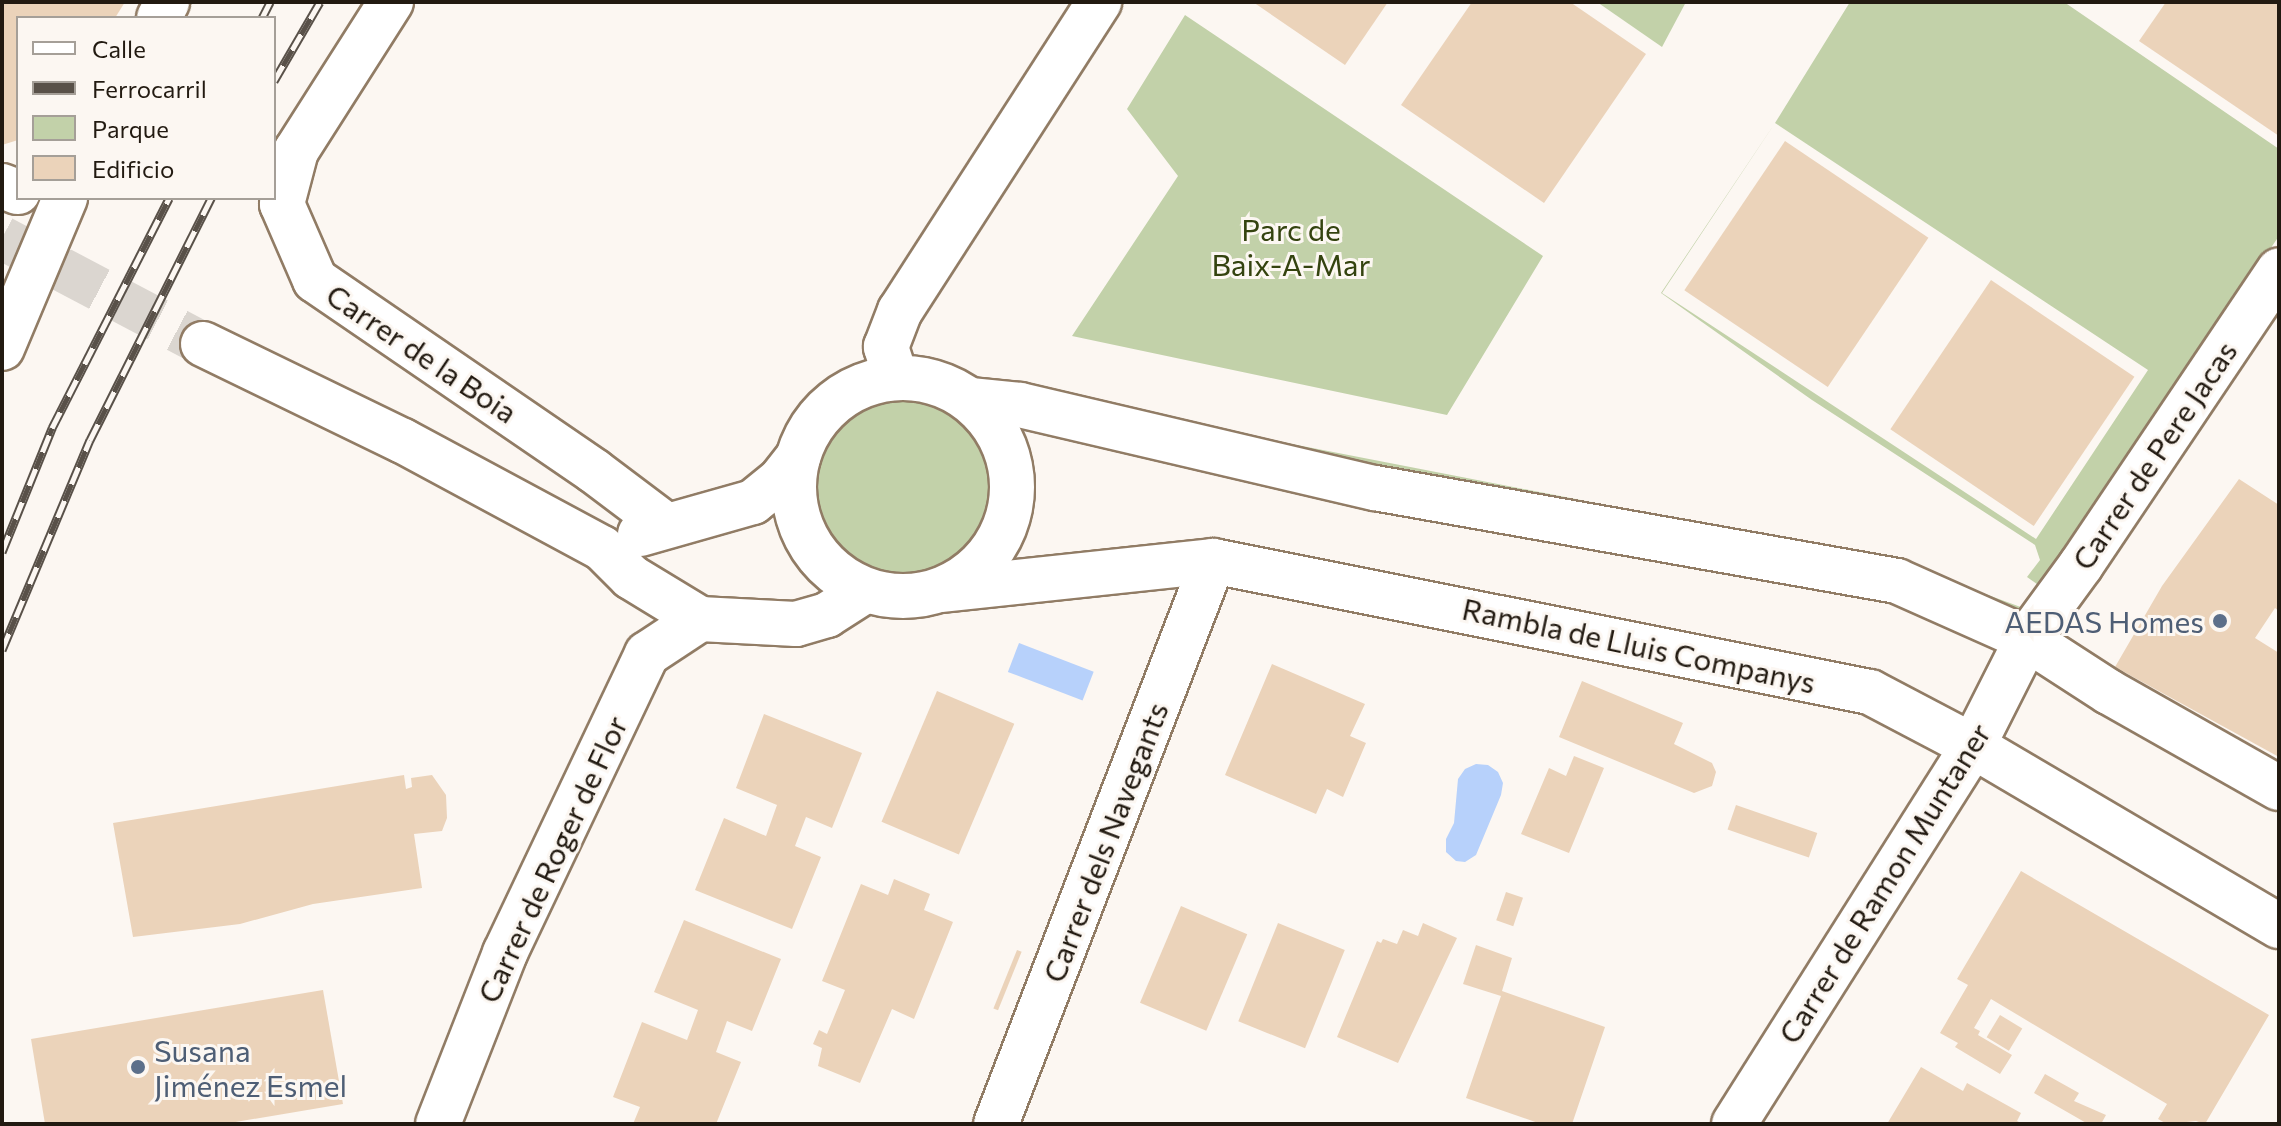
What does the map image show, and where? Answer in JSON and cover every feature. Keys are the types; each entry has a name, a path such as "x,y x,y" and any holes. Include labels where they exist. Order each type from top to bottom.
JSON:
{"street":[{"name":"Carrer de la Boia","path":"391,2 296,151 282,204 315,280 594,471 667,526"},
{"path":"896,378 886,347 900,311 1099,2"},
{"path":"2,348 52,207"},
{"name":"Carrer de Pere Jacas","path":"2027,639 2081,565 2279,270"},
{"path":"203,344 403,441 602,548 631,577 700,619 796,624 827,615 866,590"},
{"path":"602,548 753,502 781,479 798,457 808,433 835,403 869,383 896,378 922,379 947,386 970,400 992,423 1007,453 1012,486 1008,519 993,549 970,573 941,590 891,596 866,590 831,569 806,537 794,498 798,457"},
{"path":"970,400 1020,405 1375,488 1897,581 2027,639 2109,692 2279,788"},
{"name":"Rambla de Lluis Companys","path":"941,590 1213,561 1870,692 1973,746 2279,926"},
{"name":"Carrer dels Navegants","path":"996,1124 1213,561"},
{"name":"Carrer de Roger de Flor","path":"438,1124 505,953 647,654 700,619"},
{"name":"Carrer de Ramon Muntaner","path":"1734,1124 1973,746 2027,639"}],"green space":[{"path":"1597,2 1686,2 1662,47"},
{"path":"1850,2 2064,2 2279,149 2279,236 2043,581 2046,597 2022,614 1894,565 1310,452 1095,406 1896,561 2026,609 2040,599 2041,587 2027,577 2040,560 2035,545 1812,400 1661,293 1775,123","holes":["1775,123 2148,370 2036,539 1662,293"]},
{"name":"Parc de Baix-A-Mar","path":"1185,15 1543,256 1447,415 1072,336 1178,176 1127,109"},
{"path":"907,399 942,406 971,426 991,455 998,490 991,525 971,554 942,574 907,581 872,574 843,554 823,525 816,490 823,455 843,426 872,406"}],"water":[{"path":"1019,643 1094,672 1083,701 1008,672"},
{"path":"1476,764 1488,765 1498,772 1503,783 1501,795 1476,855 1465,862 1456,861 1446,852 1446,839 1454,823 1458,779 1465,769"}],"building":[{"path":"2,2 125,2 116,16 16,16 16,141 2,145"},
{"path":"1253,2 1388,2 1345,65"},
{"path":"1472,2 1570,2 1646,54 1544,203 1401,105"},
{"path":"2166,2 2279,2 2279,136 2139,41"},
{"path":"1785,141 1928,238 1828,387 1684,290"},
{"path":"1991,280 2134,377 2034,526 1890,429"},
{"path":"2239,479 2279,505 2279,611 2275,608 2255,638 2279,653 2279,757 2115,667 2162,586"},
{"path":"1272,664 1365,704 1350,736 1366,743 1343,797 1327,789 1316,814 1225,775"},
{"path":"1582,681 1683,723 1674,744 1712,763 1716,772 1712,786 1694,793 1559,737"},
{"path":"937,691 1014,724 959,855 882,822"},
{"path":"764,714 862,753 832,828 806,817 795,846 821,857 792,929 695,890 724,818 766,836 777,805 736,788"},
{"path":"1574,756 1604,768 1569,853 1521,834 1549,768 1566,776"},
{"path":"404,775 406,789 412,787 411,778 432,775 446,795 447,818 442,831 414,834 422,888 313,904 240,924 133,937 113,823"},
{"path":"1736,805 1817,833 1809,858 1728,830"},
{"path":"2021,871 2269,1015 2205,1124 2196,1121 2167,1124 2158,1119 2167,1104 1991,999 1974,1028 1980,1031 1978,1035 2012,1055 2000,1074 1955,1047 1958,1043 1940,1033 1968,985 1957,979"},
{"path":"894,879 930,894 924,910 953,922 914,1019 892,1009 860,1083 818,1066 822,1048 813,1044 819,1030 827,1034 845,990 822,981 861,884 888,895"},
{"path":"1506,892 1523,898 1513,926 1496,920"},
{"path":"1181,906 1247,934 1206,1031 1140,1003"},
{"path":"684,920 781,959 752,1031 727,1021 716,1052 741,1062 716,1124 633,1124 640,1107 613,1097 642,1022 687,1040 698,1010 654,992"},
{"path":"1278,923 1345,950 1305,1048 1238,1021"},
{"path":"1423,923 1457,938 1398,1063 1337,1037 1377,941 1381,943 1383,939 1397,944 1403,930 1418,936"},
{"path":"1476,945 1512,958 1502,991 1605,1027 1572,1124 1541,1124 1466,1098 1501,996 1463,984"},
{"path":"1017,950 1022,952 998,1010 993,1008"},
{"path":"323,990 343,1104 224,1124 45,1124 31,1039"},
{"path":"2000,1015 2022,1028 2009,1051 1987,1037"},
{"path":"1921,1067 1963,1091 1967,1083 2021,1113 2017,1121 2023,1124 1887,1124"},
{"path":"2045,1074 2079,1093 2074,1101 2106,1115 2101,1124 2088,1124 2034,1093"}],"tunnel":[{"path":"2,238 203,344"}],"railway":[{"path":"263,16 270,2"},
{"path":"276,78 320,2"},
{"path":"2,552 52,428 168,200"},
{"path":"2,650 90,440 210,200"}],"place":[{"name":"AEDAS Homes","path":"2220,621"},
{"name":"Susana Jiménez Esmel","path":"138,1067"}]}
